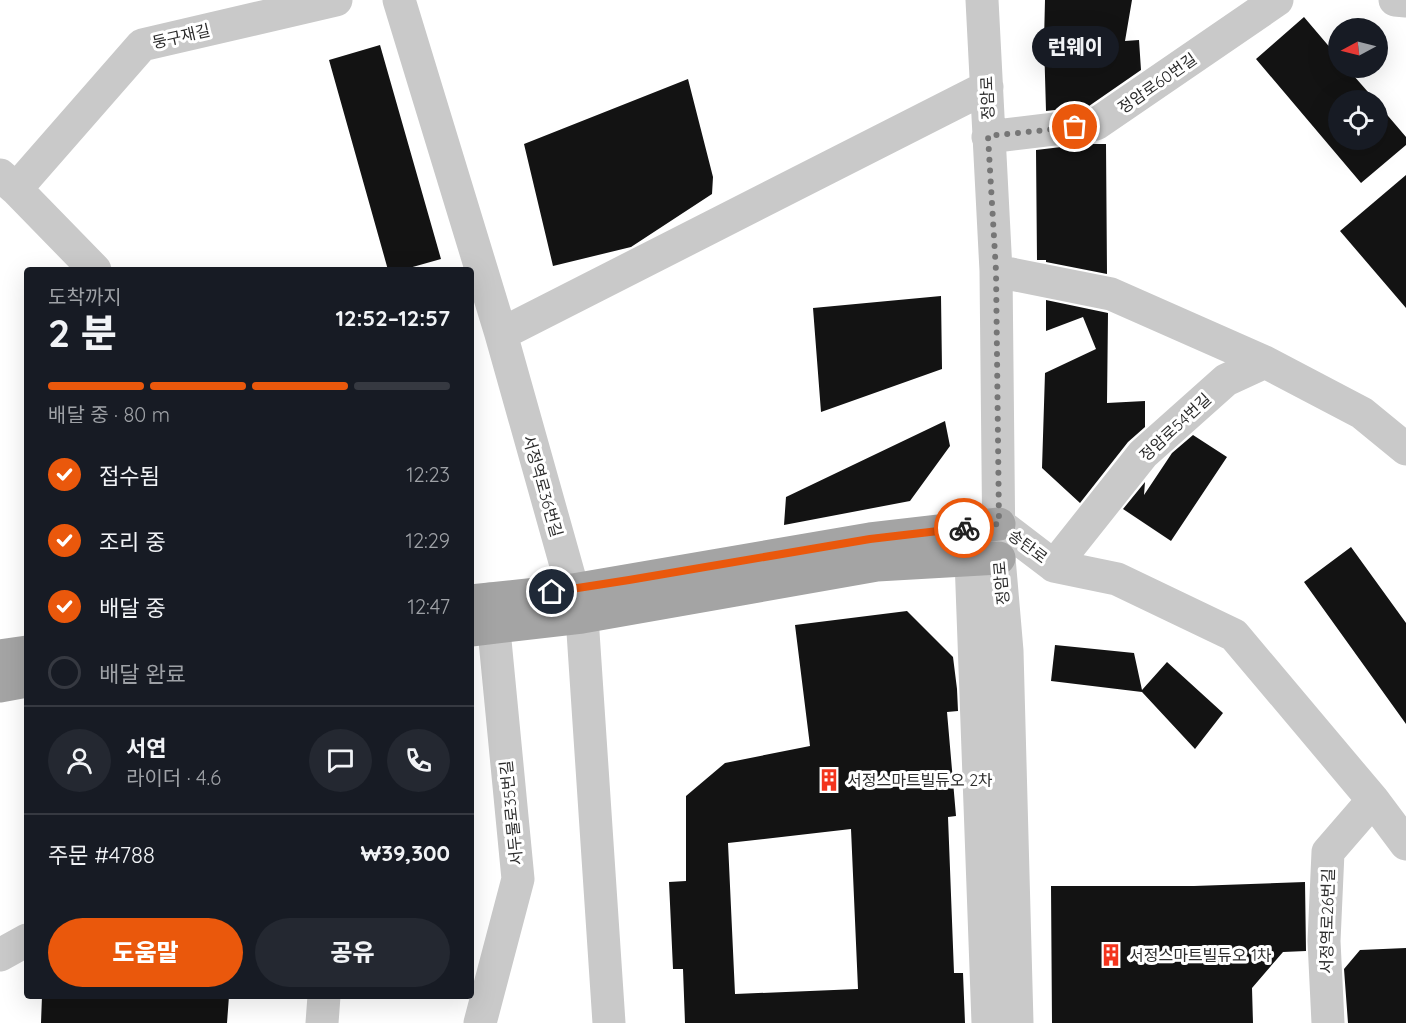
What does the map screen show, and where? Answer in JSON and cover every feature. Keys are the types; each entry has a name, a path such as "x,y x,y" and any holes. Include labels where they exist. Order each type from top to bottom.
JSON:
{"main road":[{"path":"577,603 870,539 984,526"},
{"path":"482,615 877,565 985,559"},
{"path":"0,656 24,652"},
{"path":"0,686 24,682"}],"street":[{"name":"둥구재길","path":"92,267 8,182 142,45 336,0"},
{"name":"서정역로36번길","path":"399,0 501,334 577,603 609,1023"},
{"name":"정암로","path":"982,0 996,271 984,526 985,559 1007,651 1017,1023"},
{"name":"정암로60번길","path":"988,136 1096,124 1277,0"},
{"path":"1395,0 1406,1"},
{"path":"501,334 987,87"},
{"path":"996,271 1111,294 1265,362 1362,413 1406,449"},
{"name":"정암로54번길","path":"1054,566 1143,454 1226,380 1265,362"},
{"name":"송탄로","path":"984,526 1054,566 1117,579 1234,635 1373,800 1406,844"},
{"path":"985,559 988,1023"},
{"name":"서두물로35번길","path":"480,1023 518,879 482,615"},
{"name":"서정역로26번길","path":"1328,1023 1324,941 1328,852 1373,800"},
{"path":"0,955 24,942"},
{"path":"322,1023 324,999"}],"building":[{"path":"1045,0 1132,0 1125,41 1139,40 1141,70 1089,106 1046,111"},
{"path":"1304,17 1328,45 1328,78 1356,78 1366,90 1328,90 1328,144 1256,59"},
{"path":"380,45 441,259 413,267 387,267 329,60"},
{"path":"688,79 713,177 712,194 631,247 553,266 524,144"},
{"path":"1388,116 1406,137 1406,145 1361,183 1333,150 1388,150"},
{"path":"1106,144 1107,274 1037,260 1036,150"},
{"path":"1406,175 1406,308 1340,231"},
{"path":"941,296 942,369 821,412 813,308"},
{"path":"1046,300 1108,313 1107,403 1145,401 1145,427 1128,442 1080,503 1042,468 1045,373 1096,349 1083,317 1046,331"},
{"path":"945,421 950,446 910,501 784,525 786,497"},
{"path":"1193,435 1227,457 1171,541 1123,509 1145,482 1144,495 1172,453"},
{"path":"1351,547 1406,623 1406,724 1304,582"},
{"path":"907,611 953,657 958,711 947,712 956,816 948,817 954,973 963,973 965,1023 685,1023 683,969 673,969 669,882 686,881 686,796 725,763 810,746 795,625","holes":["851,829 858,989 735,994 728,843"]},
{"path":"1055,645 1134,653 1142,690 1167,662 1223,713 1195,749 1142,692 1051,681"},
{"path":"1305,882 1306,951 1283,952 1252,988 1253,1023 1052,1023 1051,886 1194,886"},
{"path":"1406,948 1406,1023 1348,1023 1344,969 1360,950"},
{"path":"42,999 229,999 227,1023 41,1023"}],"way so far":[{"path":"964,528 999,524 996,271 988,136 1075,127"}],"place":[{"name":"런웨이","path":"1075,127"},
{"name":"서정스마트빌듀오 2차","path":"829,780"},
{"name":"서정스마트빌듀오 1차","path":"1111,955"}],"route":[{"path":"552,592 870,539 964,528"}]}
